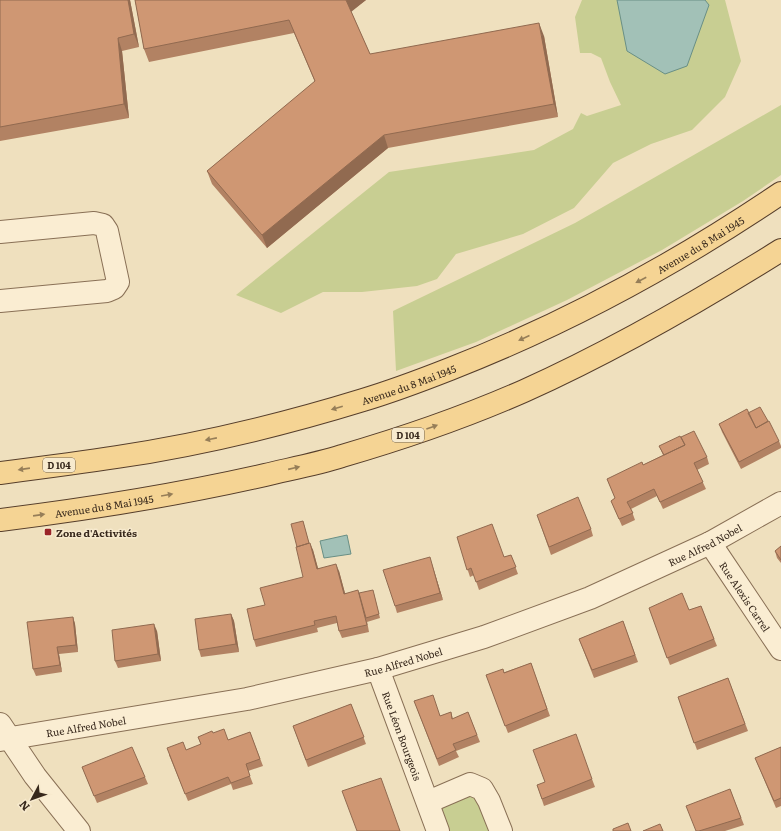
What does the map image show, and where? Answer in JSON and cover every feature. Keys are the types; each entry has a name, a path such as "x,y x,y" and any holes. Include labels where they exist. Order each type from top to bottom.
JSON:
{"main road":[{"name":"Avenue du 8 Mai 1945","path":"0,473 118,457 222,437 364,400 412,384 506,347 605,299 702,245 781,194"},
{"name":"Avenue du 8 Mai 1945","path":"0,520 119,503 232,482 340,457 428,428 476,411 523,391 625,342 725,285 781,250"}],"street":[{"path":"0,232 94,223 104,225 108,230 118,282 114,288 107,291 0,301"},
{"name":"Rue Alfred Nobel","path":"3,734 128,718 247,699 378,669 484,637 590,598 710,543 781,503"},
{"name":"Rue Alexis Carrel","path":"710,543 781,649"},
{"name":"Rue Léon Bourgeois","path":"378,669 438,831"},
{"path":"3,734 79,831"},
{"path":"428,802 470,784 482,790 489,801 501,831"}],"green space":[{"path":"582,0 725,0 741,61 725,97 692,130 651,144 613,163 574,208 523,234 456,254 437,279 417,286 362,292 323,292 281,313 236,295 389,172 534,150 573,129 581,113 587,116 621,105 601,58 591,53 580,53 575,17"},
{"path":"781,105 781,175 743,201 662,250 567,300 476,342 396,371 393,311 575,223"},
{"path":"470,784 501,831 438,831 428,802"}],"water":[{"path":"617,0 705,0 709,5 687,66 665,74 627,51"},
{"path":"347,535 351,554 324,558 320,541"}],"building":[{"path":"0,0 128,0 134,34 118,38 124,104 0,127"},
{"path":"135,0 346,0 370,54 539,23 554,104 384,135 262,235 207,171 315,81 289,20 144,49"},
{"path":"760,407 768,421 756,428 748,413"},
{"path":"747,409 756,428 769,421 779,441 739,462 719,424"},
{"path":"694,431 707,457 694,463 703,482 660,502 654,489 627,502 633,513 619,519 611,501 615,498 607,479 642,462 643,465 685,445 681,437"},
{"path":"680,436 685,445 664,455 659,446"},
{"path":"578,497 591,529 549,547 537,515"},
{"path":"303,521 309,543 297,547 291,524"},
{"path":"492,524 504,557 511,555 516,567 476,582 471,568 467,570 457,537"},
{"path":"310,543 317,569 336,564 344,594 358,590 367,625 339,631 336,616 314,621 315,625 254,640 247,609 265,605 260,588 303,577 296,547"},
{"path":"781,546 781,560 775,551"},
{"path":"430,557 440,593 395,606 383,570"},
{"path":"373,590 379,614 366,618 359,593"},
{"path":"682,593 689,610 701,606 714,639 667,658 649,608"},
{"path":"231,614 236,644 199,650 195,619"},
{"path":"73,617 76,645 57,647 60,665 33,669 27,622"},
{"path":"623,621 635,655 592,670 579,639"},
{"path":"154,624 158,654 115,661 112,630"},
{"path":"531,663 547,709 505,726 486,675 503,669 504,673"},
{"path":"728,678 745,724 694,743 678,697"},
{"path":"433,695 440,716 451,712 452,719 468,712 477,735 453,744 456,750 437,759 414,701"},
{"path":"351,704 364,737 306,760 293,726"},
{"path":"224,729 228,740 250,732 260,759 246,764 250,776 231,783 228,777 185,794 167,748 183,742 186,750 201,744 198,737 212,731 213,733"},
{"path":"576,734 592,779 542,799 537,785 545,782 533,750"},
{"path":"132,747 145,777 94,796 82,767"},
{"path":"781,747 781,798 774,801 755,758"},
{"path":"381,778 400,831 357,831 342,791"},
{"path":"730,789 741,818 696,831 686,806"},
{"path":"628,823 631,831 613,831 613,829"},
{"path":"660,824 663,831 643,831"}],"place":[{"name":"Zone d'Activités","path":"48,532"}]}
